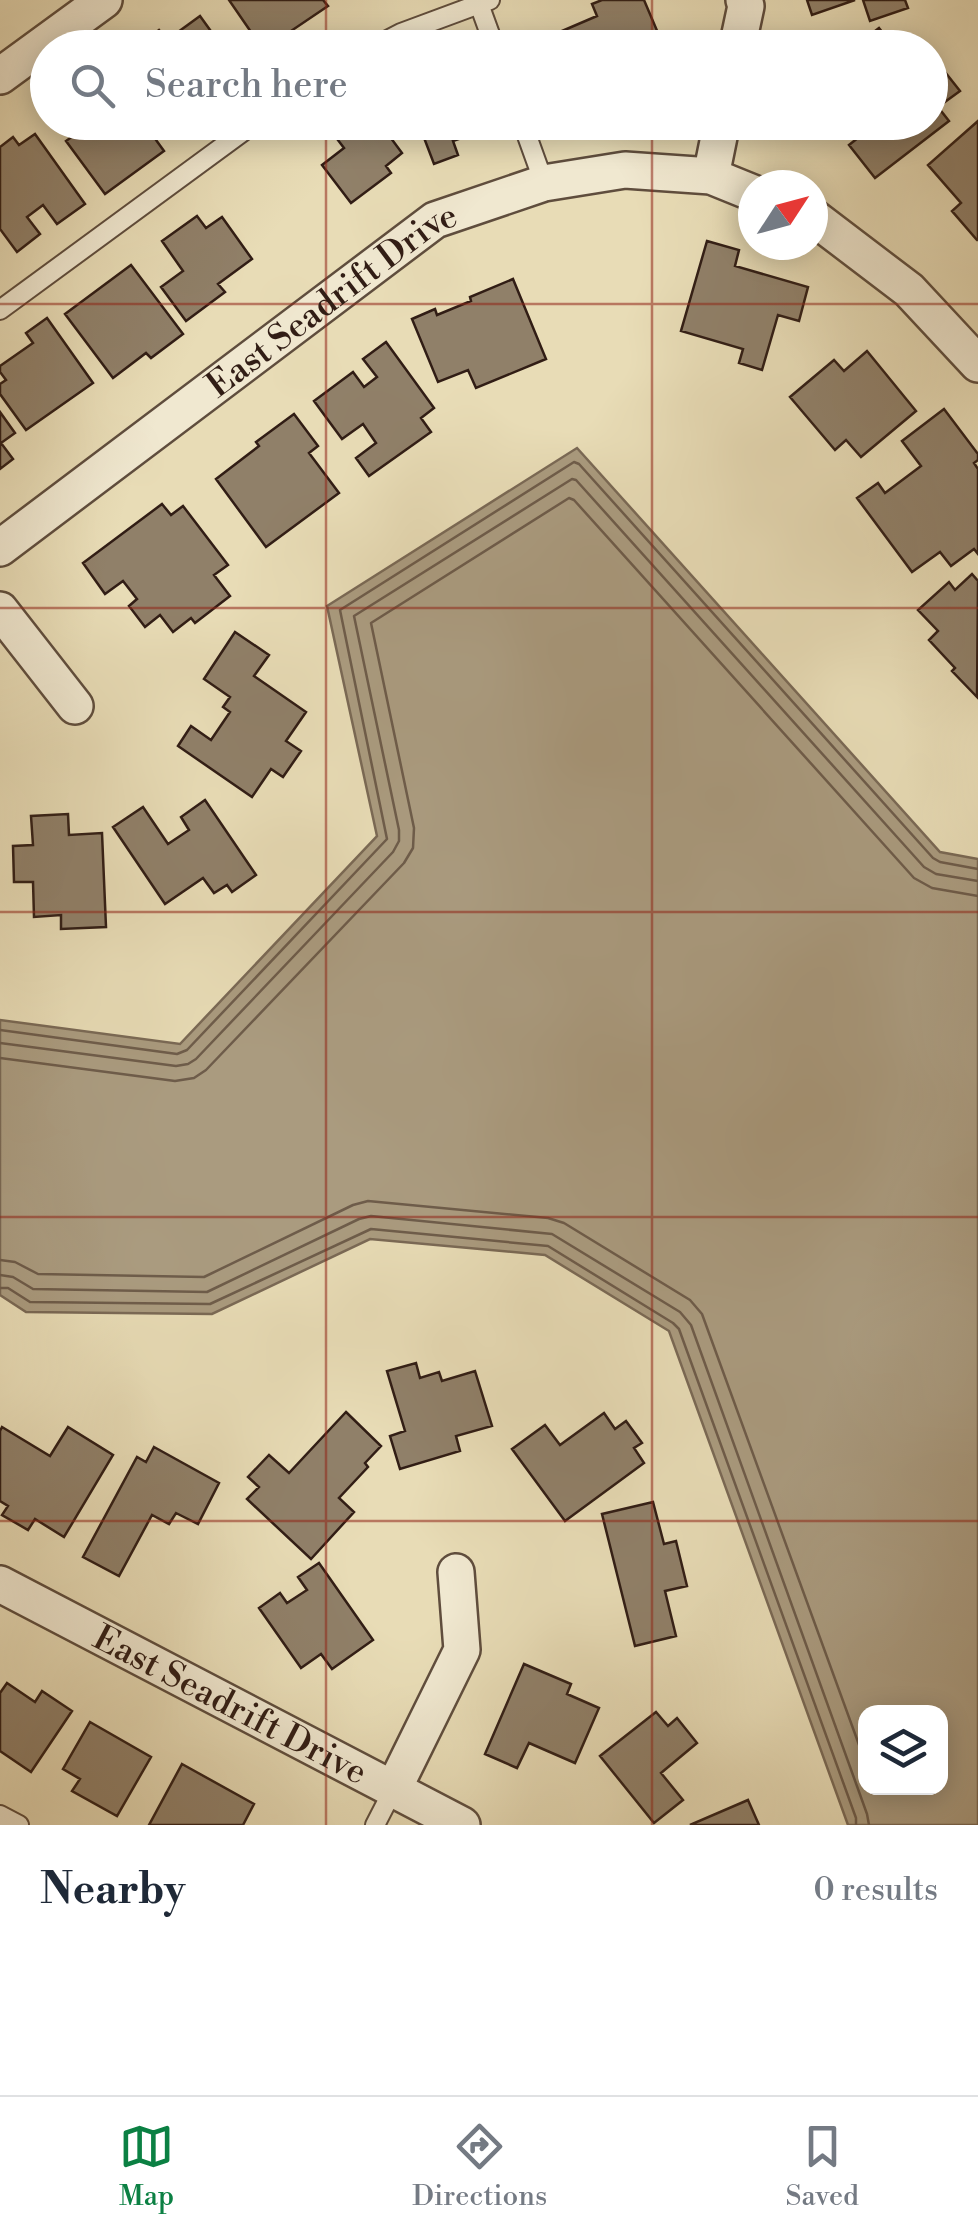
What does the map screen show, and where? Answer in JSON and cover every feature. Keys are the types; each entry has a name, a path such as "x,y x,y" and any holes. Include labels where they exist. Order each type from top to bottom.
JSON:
{"street":[{"path":"63,30 104,0"},
{"path":"741,30 744,0"},
{"path":"0,76 30,54"},
{"path":"711,176 718,140"},
{"name":"East Seadrift Drive","path":"0,548 435,220 544,183 624,170 711,176 738,187"},
{"path":"828,228 909,290 978,364"},
{"path":"0,610 76,706"},
{"path":"394,1790 462,1650 456,1572"},
{"name":"East Seadrift Drive","path":"0,1584 462,1825"}],"lane":[{"path":"409,30 484,2 491,30"},
{"path":"0,310 231,140"},
{"path":"528,140 544,183"},
{"path":"376,1825 394,1790"},
{"path":"0,1816 19,1825"}],"water":[{"path":"577,448 940,852 978,859 978,1825 848,1825 669,1331 545,1255 370,1239 212,1314 26,1312 0,1295 0,1020 180,1044 377,836 327,606"}],"building":[{"path":"229,0 323,0 328,6 292,30 250,30"},
{"path":"602,0 644,0 657,30 564,30 597,16 592,4"},
{"path":"807,0 855,0 812,15"},
{"path":"863,0 905,0 908,8 870,21"},
{"path":"200,16 210,30 181,30"},
{"path":"948,76 960,91 948,100"},
{"path":"978,121 977,240 952,211 961,203 928,165"},
{"path":"13,137 19,145 30,137 39,140 85,204 57,224 43,205 27,217 40,234 17,252 0,229 0,147"},
{"path":"156,140 164,151 105,194 66,141"},
{"path":"338,140 392,140 402,153 386,166 391,173 351,203 322,165 344,148"},
{"path":"425,140 456,140 458,155 434,164"},
{"path":"855,140 924,140 875,178 849,145"},
{"path":"197,216 206,228 222,217 252,259 218,284 225,292 186,321 161,287 183,271 162,241"},
{"path":"707,241 738,250 735,266 808,287 799,321 778,315 762,370 739,363 743,349 681,331"},
{"path":"131,265 183,334 151,358 146,353 113,378 65,314"},
{"path":"513,279 546,359 476,388 468,370 438,382 412,319 435,309 437,315"},
{"path":"47,318 93,383 26,430 0,394 0,384 6,380 0,366 33,343 26,333"},
{"path":"386,342 434,408 421,418 431,432 369,476 356,458 376,443 363,424 342,439 314,401 353,372 364,387 377,377 363,359"},
{"path":"867,351 916,411 861,457 846,440 835,450 790,397 834,360 844,371"},
{"path":"944,409 978,454 974,463 978,469 978,554 974,549 951,566 940,552 912,572 857,498 878,483 885,493 921,466 902,441"},
{"path":"0,412 15,433 1,443 13,459 0,469"},
{"path":"294,414 318,446 309,453 339,493 266,547 216,479"},
{"path":"162,504 171,515 183,506 228,565 214,575 230,596 195,623 191,618 173,632 160,615 145,627 129,606 137,599 123,581 105,594 83,563"},
{"path":"972,574 978,581 977,697 929,640 938,631 918,610 949,582 955,590"},
{"path":"235,632 269,655 254,676 306,712 286,741 301,751 283,777 271,769 252,797 178,746 191,726 211,740 230,712 223,707 230,697 204,679"},
{"path":"205,800 256,875 232,892 227,885 214,893 203,878 165,904 113,827 143,807 168,844 189,830 181,817"},
{"path":"68,814 69,835 102,833 106,927 61,929 61,915 34,917 33,882 14,882 13,846 33,845 31,816"},
{"path":"416,1363 420,1378 439,1372 442,1381 475,1371 492,1426 456,1436 460,1451 400,1469 390,1436 405,1431 387,1371"},
{"path":"346,1412 381,1446 365,1463 368,1467 339,1498 354,1512 311,1559 247,1499 259,1487 248,1477 269,1455 289,1473"},
{"path":"604,1413 615,1429 626,1421 642,1443 634,1448 644,1463 565,1521 512,1449 545,1425 560,1445"},
{"path":"2,1427 50,1456 68,1427 113,1455 64,1537 35,1519 28,1530 2,1515 8,1506 0,1501"},
{"path":"154,1447 219,1483 198,1524 176,1513 169,1524 152,1515 119,1576 83,1557 137,1457 146,1462"},
{"path":"653,1502 664,1544 676,1541 687,1586 665,1591 676,1636 635,1646 602,1514"},
{"path":"319,1563 373,1640 332,1669 321,1654 301,1668 259,1608 280,1593 287,1603 307,1590 298,1577"},
{"path":"524,1664 571,1684 567,1694 599,1708 575,1763 529,1743 517,1768 485,1754"},
{"path":"7,1683 35,1702 42,1691 72,1711 31,1772 0,1751 0,1693"},
{"path":"656,1712 668,1726 677,1718 697,1743 661,1773 683,1800 654,1823 600,1756"},
{"path":"90,1722 151,1757 117,1816 72,1791 80,1779 63,1769"},
{"path":"182,1764 254,1804 243,1825 149,1825"},
{"path":"748,1800 759,1825 690,1825"}]}
